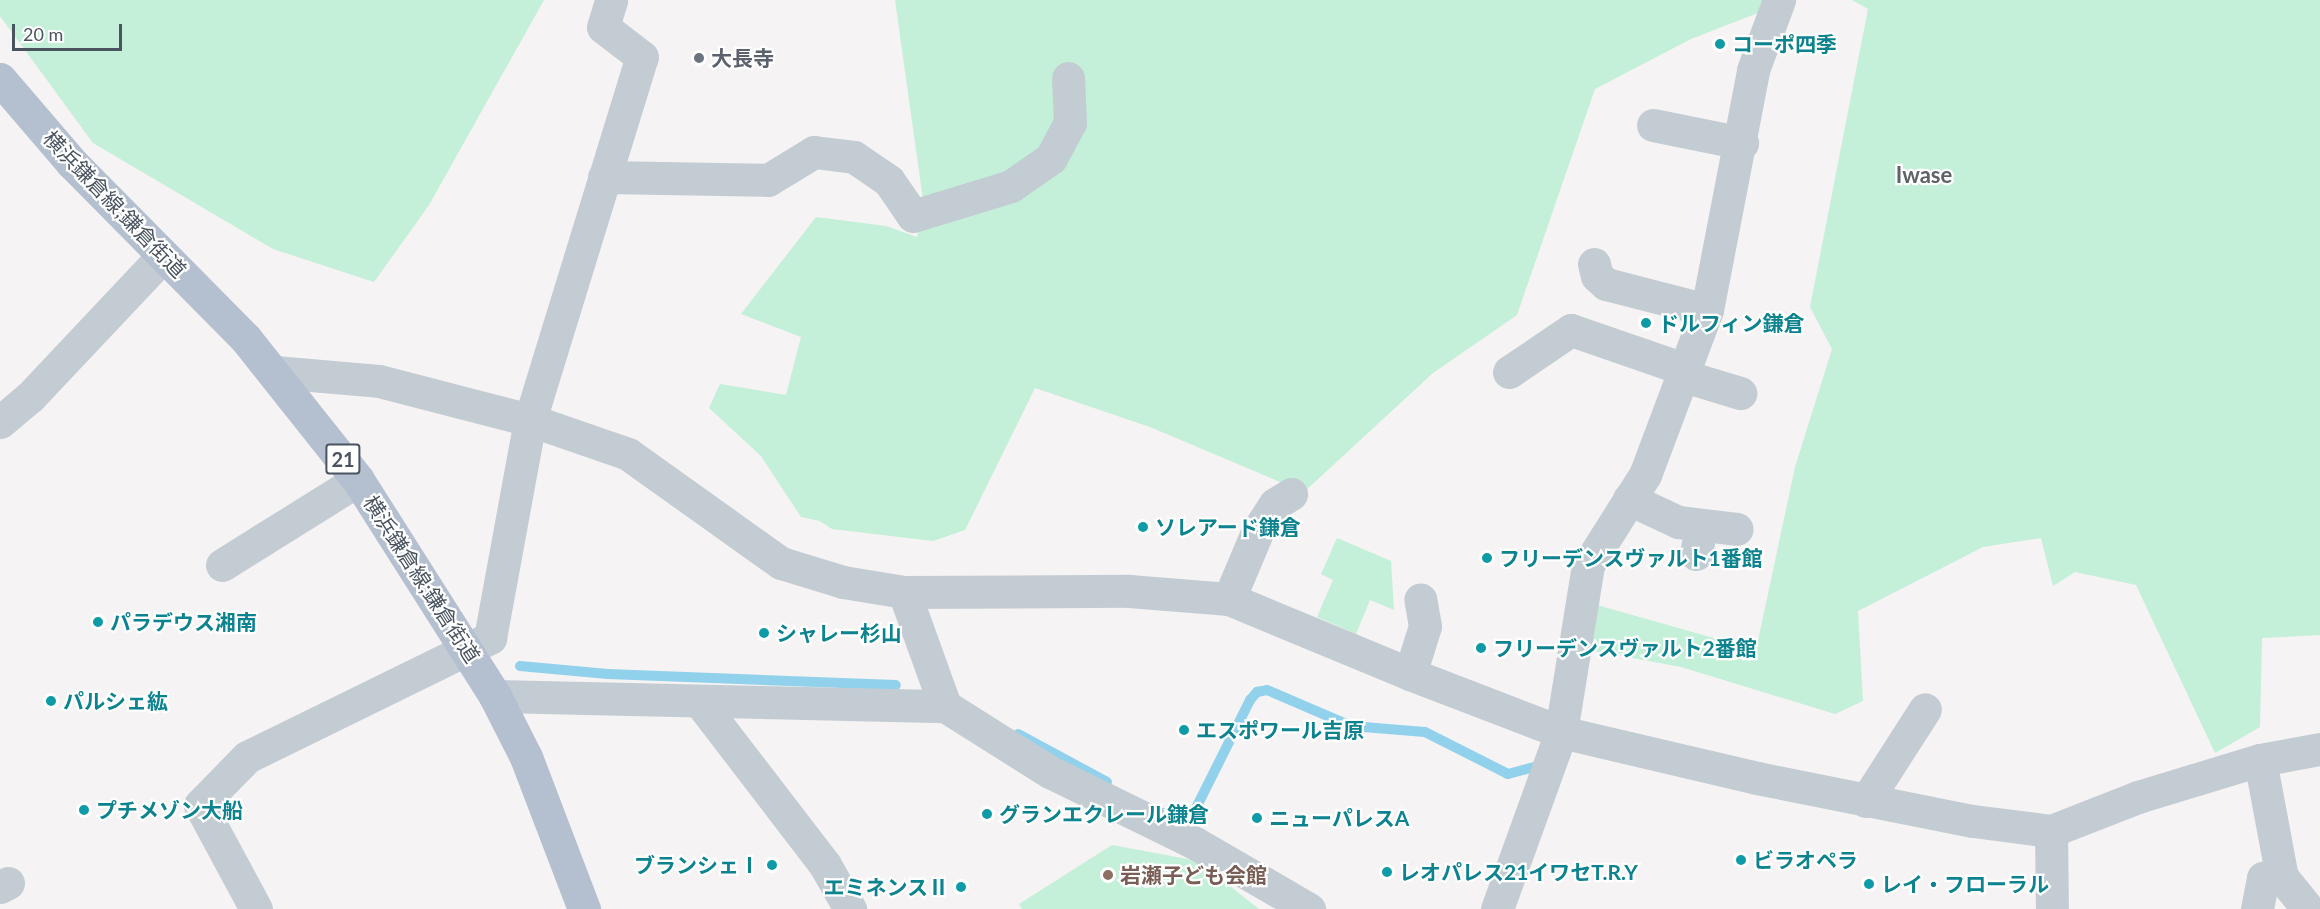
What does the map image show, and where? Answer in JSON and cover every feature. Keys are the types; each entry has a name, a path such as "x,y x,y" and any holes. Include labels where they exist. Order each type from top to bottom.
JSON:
{"main road":[{"name":"横浜鎌倉線;鎌倉街道","path":"0,79 72,163 275,372 358,480 495,696 526,757 584,909"}],"street":[{"path":"256,909 200,805 247,757 466,647 490,638 530,420 642,57 603,27 611,0"},
{"path":"1497,909 1561,732 1588,565 1645,475 1707,310 1742,143 1753,70 1779,0"},
{"path":"604,177 768,180 814,152 854,157 889,181 913,216 1011,186 1051,158 1070,123 1068,78"},
{"path":"1653,125 1742,143"},
{"path":"0,422 30,397 163,256"},
{"path":"1594,264 1597,276 1606,284 1707,310"},
{"path":"1509,372 1571,330 1740,393"},
{"path":"275,372 379,381 530,420 628,454 781,563 843,582 904,592 1129,591 1229,598 1410,674 1561,732 1866,801 2051,831 2138,797 2260,760 2320,749"},
{"path":"222,565 358,480"},
{"path":"1229,598 1257,530 1275,504 1291,494"},
{"path":"1629,499 1678,522 1698,540 1737,529"},
{"path":"904,592 945,706"},
{"path":"1410,674 1425,626 1420,599"},
{"path":"495,696 945,706 1050,772 1195,843 1309,909"},
{"path":"700,702 825,865 850,909"},
{"path":"1866,801 1926,709"},
{"path":"2260,760 2282,877 2308,909"},
{"path":"2051,831 2052,909"},
{"path":"2257,909 2264,878 2282,877"}],"green space":[{"path":"0,0 544,0 429,205 374,282 273,249 93,143 0,16"},
{"path":"895,0 1791,0 1691,39 1595,89 1517,315 1433,373 1304,492 1150,427 1035,388 965,530 933,541 832,529 820,521 801,517 761,456 709,408 720,384 786,395 801,337 741,314 816,217 886,226 917,237 924,207"},
{"path":"1852,0 2320,0 2320,635 2262,638 2260,727 2215,753 2136,585 2075,572 2053,586 2041,538 1983,547 1858,611 1863,701 1835,714 1681,667 1584,649 1597,605 1756,650 1795,467 1832,349 1810,307 1868,9"},
{"path":"1337,538 1391,561 1394,610 1370,600 1356,634 1317,617 1333,580 1321,574"},
{"path":"1112,845 1198,861 1259,909 1022,909 1019,904"}],"waterway":[{"path":"520,666 608,674 896,685"},
{"path":"1163,813 1182,815 1195,810 1250,700 1257,692 1267,690 1351,726 1425,732 1508,774 1535,767"},
{"path":"1018,734 1107,782"}],"place":[{"name":"コーポ四季","path":"1720,44"},
{"name":"大長寺","path":"699,58"},
{"name":"ドルフィン鎌倉","path":"1646,323"},
{"name":"ソレアード鎌倉","path":"1143,527"},
{"name":"フリーデンスヴァルト1番館","path":"1487,558"},
{"name":"パラデウス湘南","path":"98,622"},
{"name":"シャレー杉山","path":"764,633"},
{"name":"フリーデンスヴァルト2番館","path":"1481,648"},
{"name":"パルシェ紘","path":"51,701"},
{"name":"エスポワール吉原","path":"1184,730"},
{"name":"プチメゾン大船","path":"84,810"},
{"name":"グランエクレール鎌倉","path":"987,814"},
{"name":"ニューパレスA","path":"1257,818"},
{"name":"ビラオペラ","path":"1741,860"},
{"name":"ブランシェⅠ","path":"772,865"},
{"name":"レオパレス21イワセT.R.Y","path":"1387,872"},
{"name":"岩瀬子ども会館","path":"1108,875"},
{"name":"レイ・フローラル","path":"1869,884"},
{"name":"エミネンスⅡ","path":"961,887"}],"district":[{"name":"Iwase","path":"1924,175"}]}
